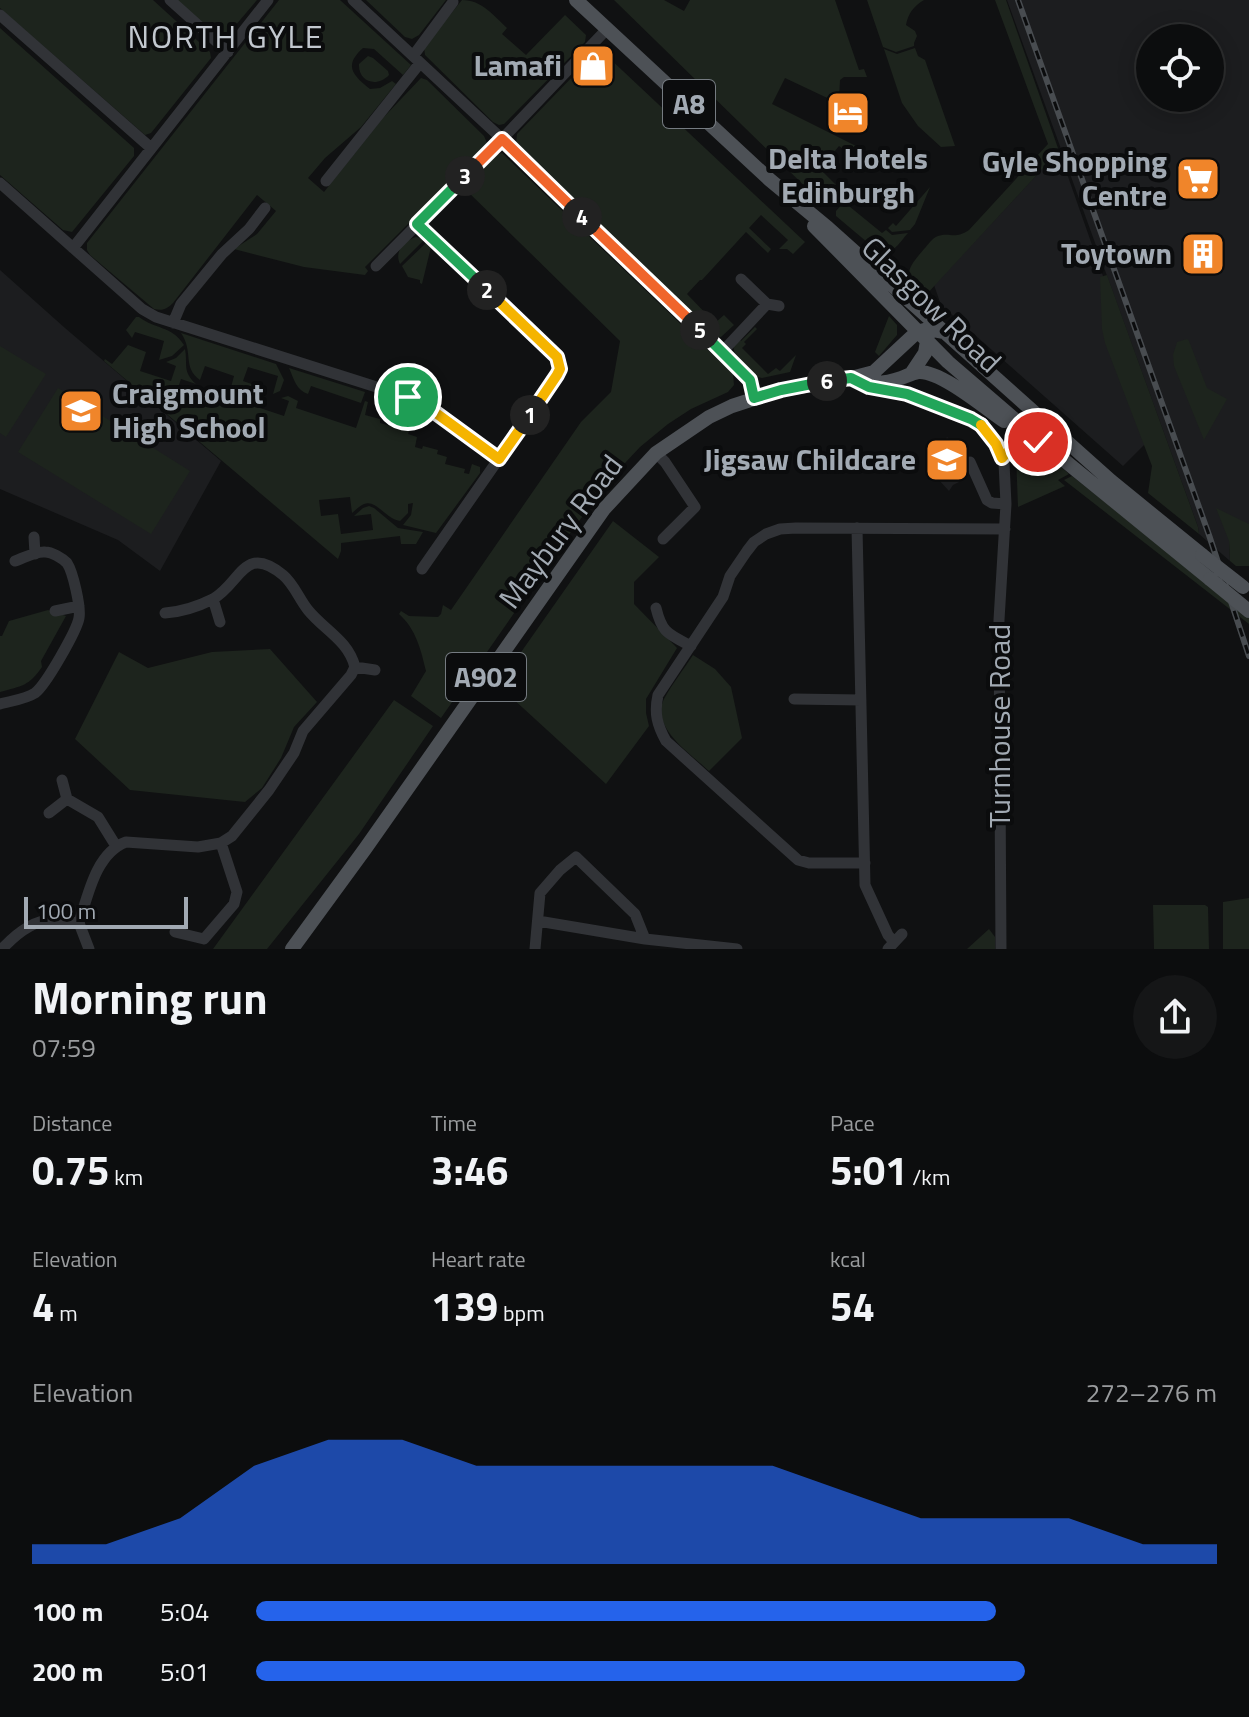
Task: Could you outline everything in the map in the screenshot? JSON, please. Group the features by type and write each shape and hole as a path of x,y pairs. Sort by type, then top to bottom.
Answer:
{"main road":[{"name":"Glasgow Road","path":"576,0 770,180 1111,481 1246,589"},
{"name":"Glasgow Road","path":"770,180 836,250 1024,427 1249,611"},
{"path":"905,376 925,353 922,312"},
{"path":"924,335 944,332"},
{"name":"Maybury Road","path":"292,949 604,509 656,453 709,417 754,398 874,372 887,359 924,335"},
{"name":"A902","path":"851,378 868,383 929,372 943,378"},
{"name":"A8","path":"943,378 1008,423 1024,427"},
{"path":"1002,458 1014,446 1028,441 1049,448"},
{"name":"Maybury Road","path":"280,949 321,906"}],"street":[{"path":"170,0 228,52"},
{"path":"73,248 268,0"},
{"path":"353,0 722,352 750,380 754,398"},
{"path":"326,181 417,60 453,2"},
{"path":"0,15 151,148"},
{"path":"376,266 607,29"},
{"path":"0,183 142,309 156,317 408,397 429,408 499,459"},
{"path":"173,323 181,304 265,208"},
{"path":"417,224 557,357 560,369 422,569"},
{"path":"722,352 773,305 741,279"},
{"path":"887,359 905,376 907,394"},
{"name":"Turnhouse Road","path":"851,378 869,387 907,394 978,422 996,444 1006,470 999,620 1001,949"},
{"path":"656,453 695,507 663,539"},
{"path":"970,462 987,500 1006,504"},
{"path":"857,528 865,885 888,935 895,942"},
{"path":"865,863 809,863 798,860 666,741 655,711 658,695 723,597 730,576 754,542 766,534 780,529 1005,529"},
{"path":"34,537 35,554"},
{"path":"0,704 28,697 38,691 79,620 79,606 66,562 44,552 15,561"},
{"path":"89,949 79,923 89,890 106,855 126,842 198,847 221,843 232,836 269,790 294,753 303,731 355,667 352,656 339,639 307,609 285,576 260,562 240,571 213,599 165,613"},
{"path":"213,599 220,622"},
{"path":"55,611 79,606"},
{"path":"656,608 660,625 691,646"},
{"path":"355,667 375,670"},
{"path":"794,699 861,700"},
{"path":"62,780 67,799 98,817 116,846"},
{"path":"49,813 67,799"},
{"path":"175,932 208,944 234,904 237,892 221,843"},
{"path":"535,949 540,893 576,857 635,914 645,939"},
{"path":"2,949 34,924 51,920 79,923"},
{"path":"538,921 645,939 737,949"}],"shaded area":[{"path":"0,0 153,0 210,52 211,58 151,133 145,135 0,8"},
{"path":"176,0 257,0 221,40"},
{"path":"279,0 340,0 411,65 403,75 374,49 363,48 357,54 353,60 353,70 370,89 380,88 392,81 396,84 361,127 325,158 308,178 324,192 383,118 421,78 427,80 484,136 487,143 365,267 368,271 365,275 304,267 234,249 257,234 276,211 257,195 173,303 165,309 154,309 90,255 87,243"},
{"path":"366,0 446,0 419,35 412,39 405,37"},
{"path":"462,0 481,5 492,13 507,28 502,34 526,55 565,15 586,35 585,42 504,124 493,122 425,55 424,47"},
{"path":"614,0 664,0 684,11 690,0 835,0 859,70 864,69 867,77 844,77 840,80 839,99 859,107 857,112 785,78 772,104 858,147 855,158 839,146 820,169 840,189 828,205 824,205"},
{"path":"867,0 924,0 912,10 906,25 917,36 914,46 896,52 883,47"},
{"path":"995,0 1006,0 1059,151 925,296 913,283 909,273 918,256 936,237 960,235 969,230 1048,144"},
{"name":"Gyle Shopping Centre","path":"1007,0 1249,0 1249,532 1229,541 1230,561 1199,534"},
{"path":"0,28 134,148 134,156 72,232 63,230 0,175"},
{"path":"915,48 918,56 925,60 955,146 941,147 918,126 902,103 884,49 897,54"},
{"path":"368,56 389,75 374,82 365,79 359,64"},
{"path":"607,56 805,242 793,254 787,249 779,249 788,240 761,215 749,228 771,249 768,253 746,232 687,294 715,323 724,315 734,325 721,337 713,336 516,144 517,134 578,71 580,73 591,61 597,67"},
{"path":"1059,151 1110,296 1147,442 1123,466 941,305 934,285"},
{"path":"502,153 733,374 734,385 728,392 691,409 668,424 640,447 611,478 441,718 411,696 426,671 414,633 399,614 401,611 409,616 438,617 443,605 451,610 581,422 611,392 620,341 463,187 493,156"},
{"path":"930,187 910,230 892,232 888,228 893,223 896,226"},
{"path":"844,202 882,233 886,230 892,235 908,233 893,250 880,253 836,216 836,211"},
{"path":"416,237 425,239 400,264 398,255 401,247"},
{"path":"426,243 431,247 422,284 420,280 408,277 402,266"},
{"name":"Craigmount High School","path":"0,270 221,461 160,571 118,540 0,489"},
{"path":"1107,275 1199,534 1148,493 1152,466 1102,329 1100,277"},
{"path":"889,316 897,325 897,335 879,356 875,352"},
{"path":"136,317 169,331 184,345 172,356 159,360 164,341 135,332 132,338 126,330"},
{"path":"755,327 757,329 742,348 768,374 776,368 780,371 796,355 790,372 758,377 735,353 736,342"},
{"path":"181,333 276,364 284,380 280,391 273,394 278,376 248,367 243,381 260,387 254,406 284,416 289,401 281,398 288,396 298,401 296,408 356,428 365,401 368,402 365,415 409,431 408,434 417,437 415,447 438,450 437,454 447,457 445,464 465,469 464,473 469,474 472,464 480,467 480,473 436,533 403,525 411,515 413,503 408,504 408,513 400,521 368,503 352,513 350,497 319,500 321,516 338,514 341,534 373,530 371,514 354,516 369,506 398,528 423,532 416,544 401,544 400,536 341,543 338,559 104,361 112,364 128,345 146,352 140,371 171,381 176,366 166,362 185,349 187,371 196,384 181,379 176,394 207,404 213,385 230,391 234,376 205,366 200,380 195,375"},
{"path":"1187,339 1207,388 1227,399 1204,440 1174,366 1177,342"},
{"path":"0,346 46,374 6,437 0,433"},
{"path":"289,368 365,392 361,403 311,386 308,394 296,384"},
{"path":"58,388 190,471 151,534 18,452"},
{"name":"Jigsaw Childcare","path":"947,437 955,445 965,466 957,466 959,482 949,491 928,468"},
{"path":"1025,447 1043,455 1069,474 1058,480 1065,486 1018,507 1016,455 1018,450"},
{"path":"1072,476 1245,614 1249,624 1064,480"},
{"path":"1216,508 1249,524 1249,566 1236,566 1230,561 1229,541"},
{"path":"613,521 659,557 634,582 634,604 677,648 646,699 649,726 606,784 498,685"},
{"path":"48,610 66,616 41,661 42,667 24,684 0,692 0,636 9,621"},
{"path":"270,649 317,702 294,727 281,758 262,788 245,802 130,790 75,739 119,652 148,668 212,652"},
{"path":"693,655 715,669 731,687 742,738 709,771 674,740 667,730 661,710 664,699"},
{"path":"394,700 433,726 359,834 267,949 213,949"},
{"path":"1249,898 1249,949 1223,949 1223,902"},
{"path":"1153,905 1208,907 1209,949 1154,949"},
{"path":"989,929 995,937 995,949 967,949"}],"railway":[{"path":"1018,0 1209,535 1249,656"}],"place":[{"name":"Lamafi","path":"593,66"},
{"name":"Delta Hotels Edinburgh","path":"848,113"},
{"name":"Gyle Shopping Centre","path":"1198,179"},
{"name":"Toytown","path":"1203,254"},
{"name":"Craigmount High School","path":"81,411"},
{"name":"Jigsaw Childcare","path":"947,460"}],"district":[{"name":"NORTH GYLE","path":"226,37"}],"route":[{"path":"408,397 429,408 499,459 560,369 553,352 417,224 502,139 750,380 754,398 804,385 851,378 869,387 907,394 978,422 996,444 1002,458 1020,443 1038,442"}]}
